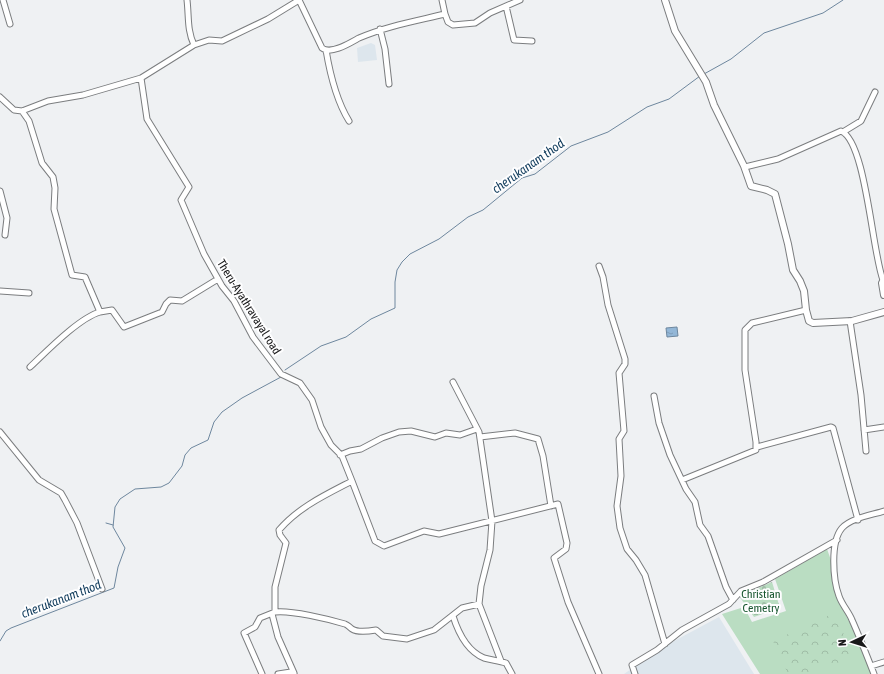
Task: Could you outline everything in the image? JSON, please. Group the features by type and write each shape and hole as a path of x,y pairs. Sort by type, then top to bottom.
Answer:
{"street":[{"path":"3,0 10,24"},
{"path":"187,0 189,34 194,45"},
{"path":"0,97 14,110 22,111 48,101 83,95 141,78 194,45 209,40 222,41 268,19 293,2 299,0 322,48 326,50 335,90 343,111 349,120"},
{"path":"442,0 448,22 458,26 474,23 520,0"},
{"path":"665,0 676,31 706,82 714,105 745,167 751,186 767,190 775,194 787,237 793,270 804,291 809,321 813,323 850,321 883,314"},
{"path":"506,6 514,40 532,41"},
{"path":"326,50 341,46 380,29 445,14"},
{"path":"380,29 385,49 389,84"},
{"name":"Theru-Ayathravayal road","path":"141,78 147,119 189,187 181,200 204,254 218,279 234,301 253,337 280,374 300,384 312,400 321,427 331,445 340,455 352,481 375,541 384,546 424,531 439,534 492,521"},
{"path":"745,167 778,159 827,136 843,132 861,121 875,92"},
{"path":"22,111 29,121 42,163 53,177 55,188 54,208 72,275 85,277 100,312"},
{"path":"843,132 854,147 862,170 875,254 883,280 882,286 884,295"},
{"path":"0,191 7,218 5,234"},
{"path":"599,266 603,277 608,305 625,359 625,364 619,373 624,431 619,439 621,476 618,514 627,549 645,575 665,644"},
{"path":"30,367 50,346 88,317 100,312 112,310 124,327 162,312 170,300 182,301 218,279"},
{"path":"0,291 29,293"},
{"path":"757,447 745,370 745,330 748,325 752,323 806,310"},
{"path":"850,321 866,451"},
{"path":"453,382 480,437 492,521 490,550 481,586 480,604 501,662"},
{"path":"654,396 659,423 666,444 682,480 695,502 700,525 708,536 726,587 733,600"},
{"path":"864,430 884,427"},
{"path":"682,480 756,450 757,447 775,441 833,428 858,520"},
{"path":"340,455 361,449 382,438 399,432 411,431 435,437 446,433 460,435 477,429"},
{"path":"0,432 39,480 61,493 77,523 102,589"},
{"path":"480,437 515,433 538,439 543,456 551,506"},
{"path":"294,673 278,637 274,613 275,587 286,543 279,530 290,518 311,503 352,481"},
{"path":"492,521 558,504 567,543 566,549 554,558 568,602 599,674"},
{"path":"874,674 851,618 836,588 834,565 837,540 842,528 858,520 884,511"},
{"path":"635,674 632,665 665,644 682,630 716,612 733,600 742,591 763,582 794,563 829,546 837,540"},
{"path":"262,674 244,633 254,626 260,618 274,613 286,611 297,615 323,618 347,625 353,630 376,630 383,636 407,639 427,634 462,608 480,604"},
{"path":"453,616 461,636 471,649 484,658 501,662 509,666 512,674"},
{"path":"871,666 884,662"},
{"path":"278,674 288,672 294,673"}],"shaded area":[{"path":"371,43 375,45 377,60 358,62 357,48"},
{"path":"719,617 754,674 624,674 661,648"}],"green space":[{"path":"827,549 832,563 833,582 839,601 859,641 871,674 760,674 722,614 744,607 752,622 786,611 775,579"},
{"name":"Christian Cemetry","path":"772,582 780,608 754,617 739,596"},
{"path":"836,612 852,658 804,674 788,674 773,641"}],"water":[{"path":"677,327 678,336 667,337 666,328"}],"waterway":[{"name":"cherukanam thod","path":"704,74 731,59 764,33 823,13 843,0"},
{"name":"cherukanam thod","path":"285,370 321,346 346,337 371,319 395,308 395,282 397,270 410,254 439,239 468,217 483,210 522,178 535,174 571,146 608,132 647,107 669,99 700,76"},
{"name":"cherukanam thod","path":"0,641 6,631 11,628 114,588 118,567 125,548 113,527 115,507 120,499 135,489 161,487 169,483 182,466 185,455 191,448 208,440 214,422 222,412 242,398 281,377"},
{"name":"cherukanam thod","path":"106,523 113,525"}]}
